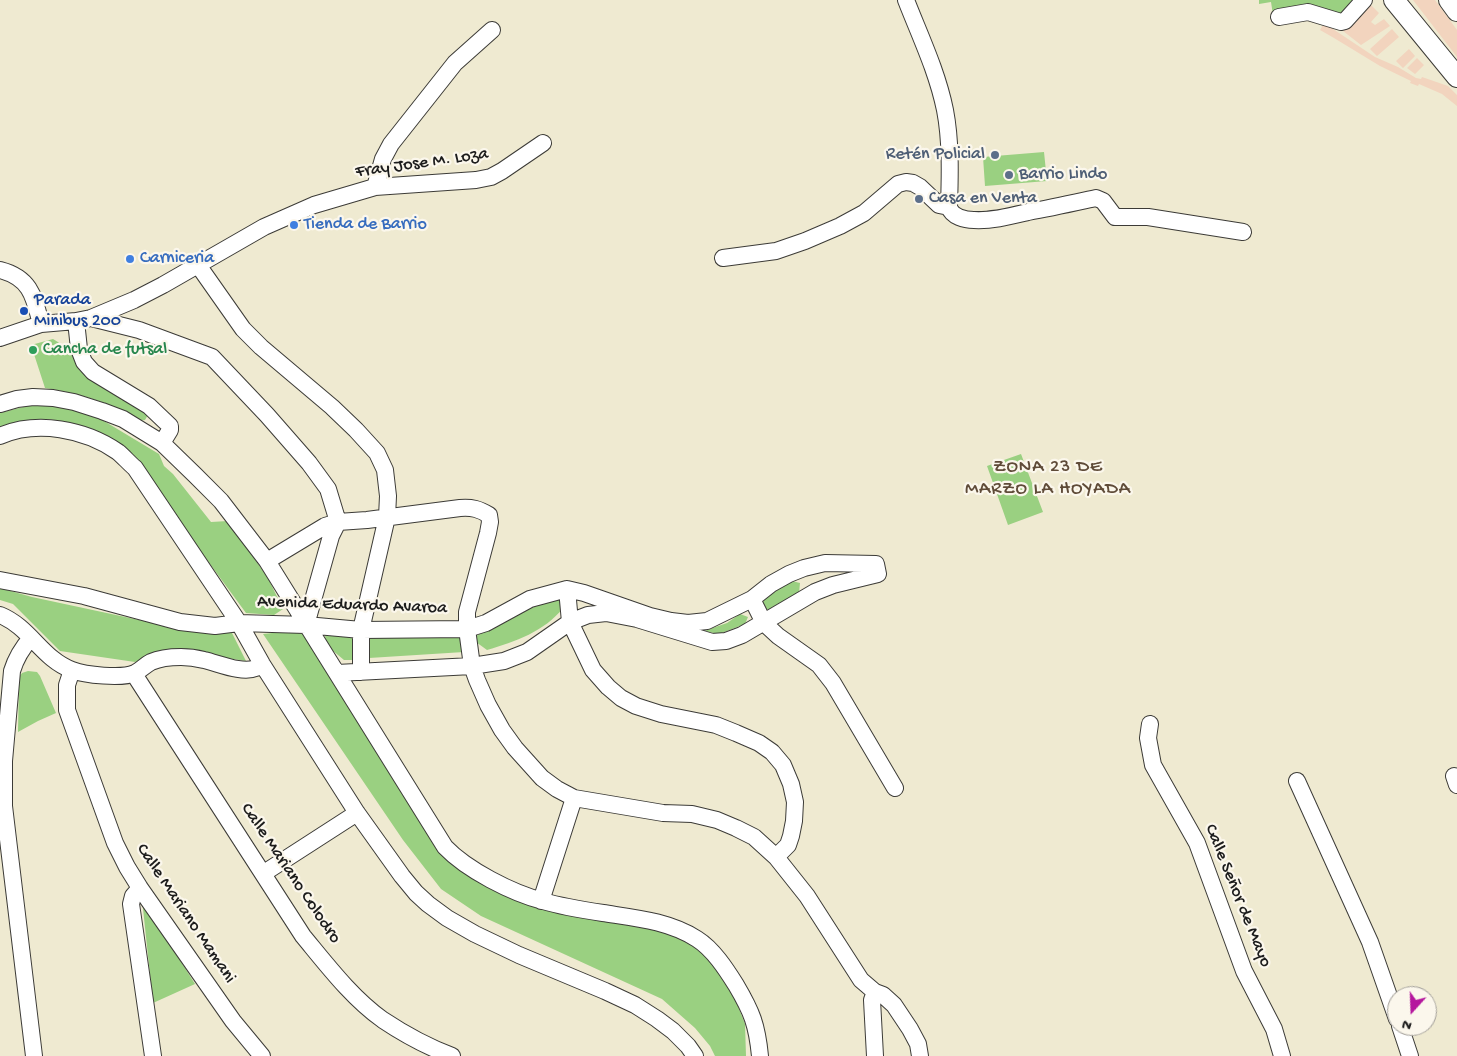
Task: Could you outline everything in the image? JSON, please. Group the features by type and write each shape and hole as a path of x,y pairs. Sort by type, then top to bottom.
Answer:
{"street":[{"path":"906,0 932,64 944,109 948,130 949,207 951,211 960,217 976,220 1003,218 1096,198 1103,201 1115,217 1148,218 1243,232"},
{"path":"1279,17 1308,12 1341,22 1345,21 1364,0"},
{"path":"1394,0 1457,77"},
{"path":"1449,0 1457,11"},
{"path":"375,187 383,159 391,144 454,63 492,30"},
{"name":"Fray Jose M. Loza","path":"0,338 41,324 84,320 141,296 264,227 314,205 375,187 476,180 491,177 543,143"},
{"path":"723,258 776,251 805,241 864,213 898,184 906,182 920,188 939,205 949,207"},
{"path":"198,265 243,330 356,430 377,454 385,470 387,517 361,630 361,672"},
{"path":"0,270 19,277 24,282 41,324"},
{"path":"162,442 170,430 170,426 149,406 93,372 84,362 78,349 84,320 139,330 212,357 267,415 309,463 328,489 338,522 332,536 306,625"},
{"path":"0,404 33,397 74,402 102,410 123,419 162,442 220,501 267,561 444,847 471,868 516,891 541,901 570,908 648,920 670,926 698,939 709,948 731,977 746,1002 754,1021 760,1056"},
{"path":"0,436 9,432 32,428 52,429 76,433 118,452 135,468 239,623 262,664 357,813 402,876 416,892 447,918 475,934 518,955 634,1005 658,1019 673,1031 695,1056"},
{"path":"267,561 325,526 338,522 472,508 482,510 489,515 488,533 467,612 472,666 488,705 515,748 542,778 574,798 662,813 692,814 717,820 754,837 776,857 807,896 861,980 894,1005 918,1044 920,1056"},
{"path":"337,673 472,666 504,661 527,652 570,622 588,615 606,613 637,619 712,642 726,641 764,623 815,592 834,585 878,574 876,564 825,564 804,568 777,581 752,599 707,620 688,623 650,616 584,592 566,588 570,622 593,670 608,687 636,706 661,714 716,726 759,743 772,752 783,765 791,784 795,802 792,836 788,845 776,857"},
{"name":"Avenida Eduardo Avaroa","path":"0,580 84,596 180,622 215,626 239,623 306,625 361,630 468,629 486,622 530,599 566,588"},
{"path":"752,599 764,623 778,636 819,665 834,683 895,788"},
{"path":"0,615 22,628 57,662 72,670 94,675 117,676 134,674 150,662 180,657 246,670 262,664"},
{"path":"31,638 22,648 12,671 4,761 4,806 34,1056"},
{"name":"Calle Mariano Mamani","path":"72,670 67,685 67,710 115,843 140,888 233,1021 262,1056"},
{"name":"Calle Mariano Colodro","path":"134,674 303,936 358,998 383,1019 449,1056"},
{"name":"Calle Señor de Mayo","path":"1150,724 1148,738 1153,765 1197,843 1244,971 1274,1028 1282,1056"},
{"path":"1297,781 1370,942 1387,990"},
{"path":"541,901 574,798"},
{"path":"264,873 357,813"},
{"path":"140,888 133,896 131,904 153,1056"},
{"path":"875,992 872,1000 875,1056"},
{"path":"1403,1036 1410,1056"}],"shaded area":[{"path":"1413,0 1435,0 1457,30 1457,57"},
{"path":"1369,3 1379,13 1371,22 1375,25 1384,19 1390,26 1361,45 1343,31"},
{"path":"1324,23 1375,57 1398,67 1416,78 1421,79 1422,77 1448,86 1457,95 1457,106 1442,94 1419,84 1418,86 1410,83 1411,81 1380,66 1320,30"},
{"path":"1392,29 1399,37 1377,56 1370,49"},
{"path":"1409,49 1415,56 1403,68 1396,61"},
{"path":"1417,58 1424,65 1415,74 1407,68"}],"green space":[{"path":"1259,0 1356,0 1342,16 1273,15 1271,2 1259,4"},
{"path":"1044,152 1047,181 985,186 983,157"},
{"path":"53,339 66,347 79,362 149,413 145,420 134,419 117,409 90,398 45,388 31,345"},
{"path":"27,406 52,406 75,409 104,421 159,454 164,466 173,474 211,522 228,521 268,578 283,609 274,615 246,613 179,522 145,468 124,446 98,432 72,423 48,419 27,420 0,427 0,413"},
{"path":"1021,454 1043,512 1008,525 987,466"},
{"path":"792,581 800,583 799,593 772,611 764,608 763,599"},
{"path":"0,588 32,597 186,630 231,631 246,661 167,649 135,662 60,651 13,604 0,600"},
{"path":"560,598 563,608 556,616 529,635 487,650 476,642 476,636 481,633 531,608"},
{"path":"740,614 748,617 745,624 719,634 704,631 727,623"},
{"path":"300,630 433,819 465,860 506,883 654,926 724,960 745,983 736,1001 745,1024 746,1056 715,1056 710,1046 695,1028 662,999 481,916 441,889 403,840 263,634"},
{"path":"325,635 352,635 352,660 344,660 326,645"},
{"path":"376,635 460,638 465,640 464,652 369,658 365,653 368,638"},
{"path":"28,671 37,672 40,676 56,713 18,732 19,677 22,673"},
{"path":"142,899 195,984 153,1003"}],"place":[{"name":"Retén Policial","path":"995,155"},
{"name":"Barrio Lindo","path":"1009,175"},
{"name":"Casa en Venta","path":"919,199"},
{"name":"Tienda de Barrio","path":"294,225"},
{"name":"Carniceria","path":"130,259"},
{"name":"Parada Minibus 200","path":"24,311"},
{"name":"Cancha de futsal","path":"33,350"}],"district":[{"name":"ZONA 23 DE MARZO LA HOYADA","path":"1048,479"}]}
